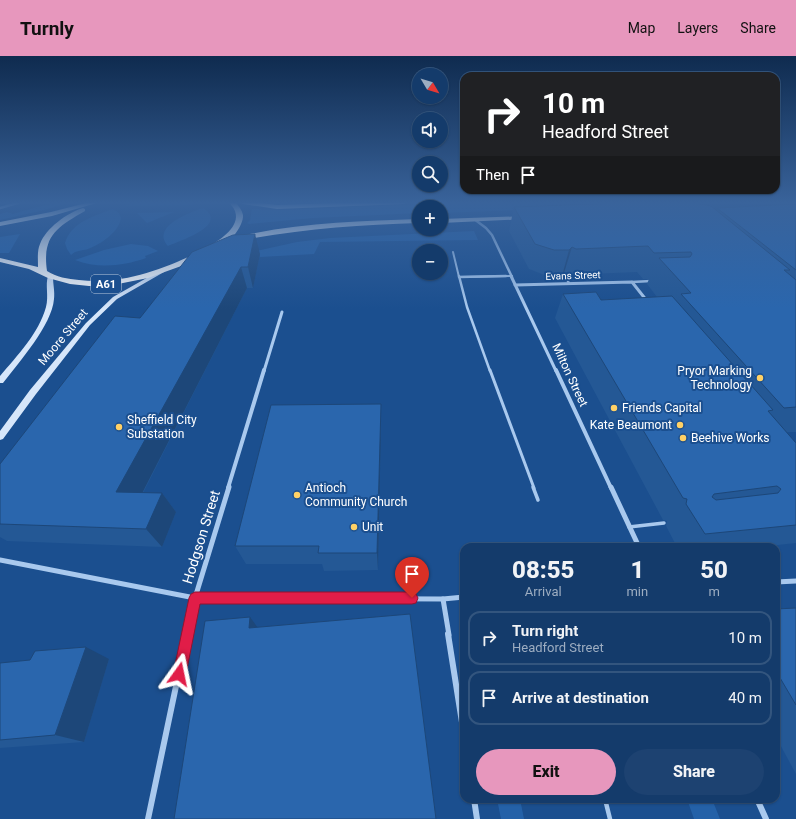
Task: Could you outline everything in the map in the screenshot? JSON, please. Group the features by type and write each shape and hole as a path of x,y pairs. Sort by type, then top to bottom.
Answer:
{"highway":[{"name":"Moore Street","path":"48,238 42,248 46,274 75,284 92,285 122,281 162,271 185,262 217,245 227,238"},
{"name":"A61","path":"217,245 248,238"},
{"name":"A61","path":"0,260 14,262 46,274"}],"street":[{"name":"Milton Street","path":"493,238 637,543"},
{"name":"Moore Street","path":"0,437 47,374 88,324 115,298 162,271"},
{"name":"Moore Street","path":"0,381 22,353 45,317 51,298 46,274"},
{"name":"Evans Street","path":"515,285 632,282"},
{"path":"632,282 651,306"},
{"name":"Hodgson Street","path":"148,819 195,598 282,312"},
{"path":"0,560 195,598 460,597"},
{"path":"780,582 796,581"},
{"path":"443,598 460,709"},
{"path":"475,803 477,819"},
{"path":"759,803 766,819"}],"lane":[{"path":"453,252 467,307 538,500"},
{"path":"564,275 569,283"},
{"path":"459,277 512,276"},
{"path":"632,282 654,281"},
{"path":"629,527 664,523"},
{"path":"606,803 610,819"}],"shaded area":[{"path":"0,238 18,238 9,253 0,253"},
{"path":"67,238 108,238 88,249 77,251 71,255 65,243"},
{"path":"164,238 187,238 168,246"},
{"path":"338,238 477,238 478,240 320,242 314,254 260,257 260,254 238,255 297,242"},
{"path":"131,244 148,246 158,251 145,256 146,258 119,265 93,265 75,260 104,250"},
{"path":"498,803 521,803 524,819 501,819"},
{"path":"688,803 714,803 720,819 694,819"}],"building":[{"name":"Sheffield City Substation","path":"227,238 254,238 248,267 241,267 116,492 162,493 146,529 0,524 0,464 115,316 140,318 192,252"},
{"path":"531,238 750,238 790,270 784,270 796,280 796,407 784,408 681,294 691,293 659,258 690,257 692,254 691,252 654,253 648,246 576,249 572,247 569,250 554,250 535,244"},
{"path":"755,238 796,238 796,270"},
{"path":"596,292 601,300 672,296 773,410 768,411 796,443 796,525 705,534 686,504 687,499 683,498 563,294","holes":["777,486 781,489 778,493 716,500 712,497 714,494"]},
{"path":"381,404 377,553 318,553 319,546 235,546 271,405"},
{"path":"796,608 796,705 780,678 780,609"},
{"path":"410,614 436,819 174,819 205,621 250,617 249,628"},
{"path":"86,647 55,735 0,740 0,663 30,660 35,651"}],"place":[{"name":"Pryor Marking Technology","path":"760,378"},
{"name":"Friends Capital","path":"614,408"},
{"name":"Kate Beaumont","path":"680,425"},
{"name":"Sheffield City Substation","path":"119,427"},
{"name":"Beehive Works","path":"683,438"},
{"name":"Antioch Community Church","path":"297,495"},
{"name":"Unit","path":"354,527"}],"route":[{"path":"179,674 195,598 412,598"}]}
